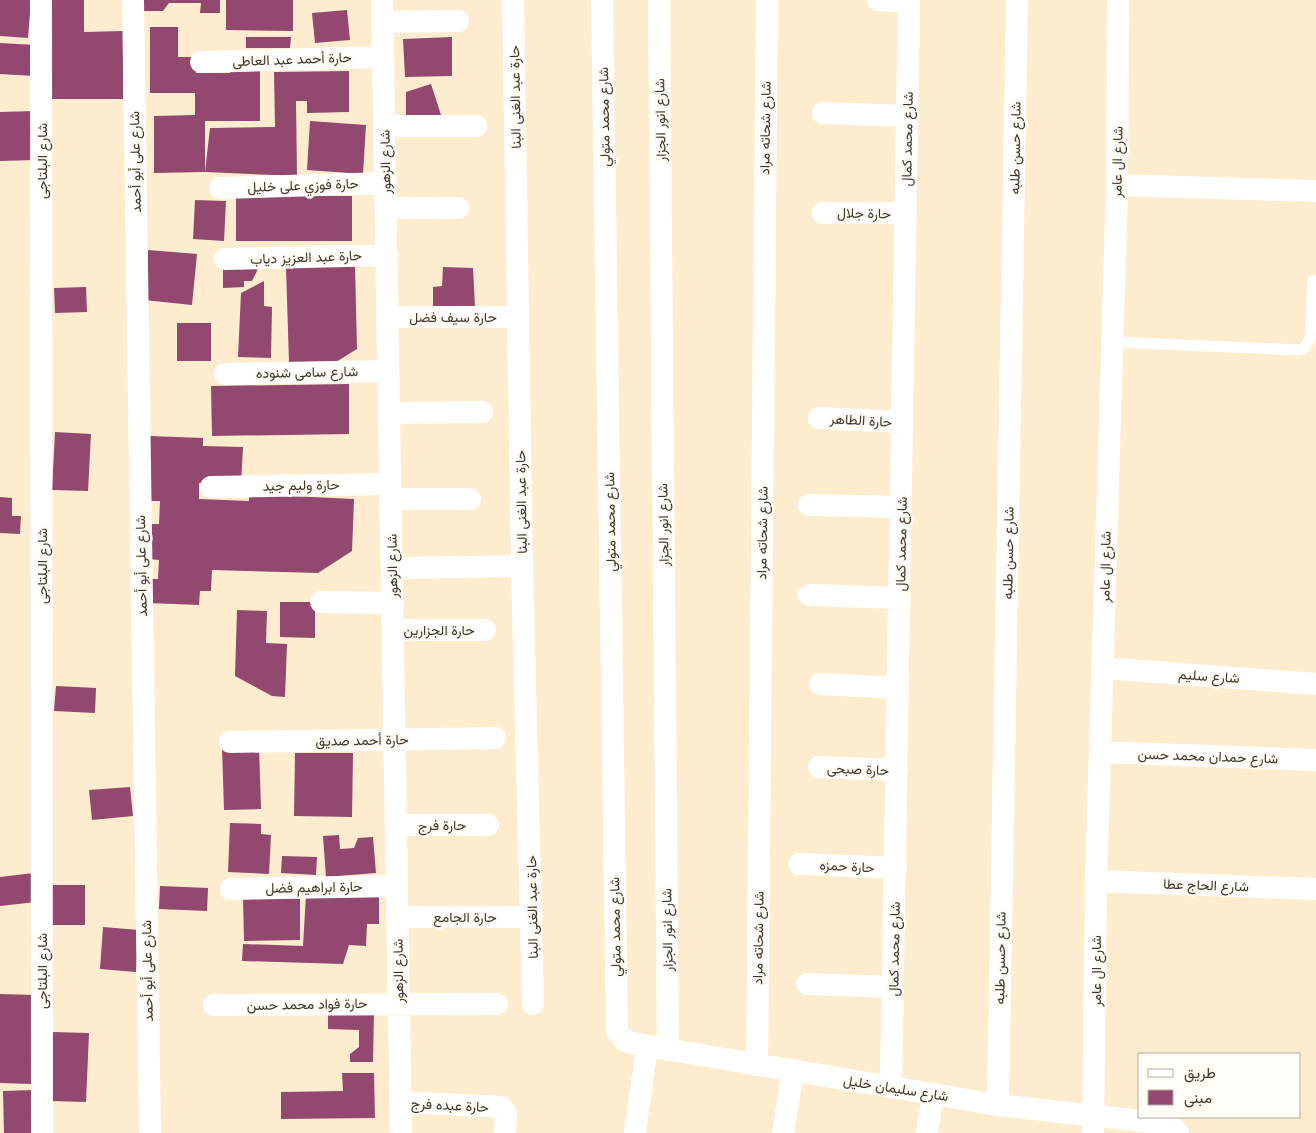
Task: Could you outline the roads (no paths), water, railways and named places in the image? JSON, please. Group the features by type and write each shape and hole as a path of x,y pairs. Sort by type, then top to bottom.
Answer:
{"street":[{"name":"شارع البلتاجى","path":"42,0 42,1133"},
{"name":"شارع على أبو أحمد","path":"133,0 150,1133"},
{"name":"حارة عبد الغنى البنا","path":"513,0 522,566 533,1004"},
{"name":"شارع محمد متولي","path":"602,0 617,1031 647,1046"},
{"name":"شارع انور الجزار","path":"635,1133 647,1046 659,0"},
{"name":"شارع شحاته مراد","path":"757,1065 767,0"},
{"path":"878,0 909,1"},
{"name":"شارع حسن طلبه","path":"998,1105 1017,0"},
{"name":"شارع ال عامر","path":"1094,1125 1096,881 1117,184 1118,0"},
{"name":"شارع محمد كمال","path":"891,1088 909,1"},
{"path":"382,11 458,21"},
{"name":"شارع الزهور","path":"382,11 401,1133"},
{"name":"حارة أحمد عبد العاطى","path":"201,62 383,57"},
{"path":"824,113 907,116"},
{"path":"385,126 476,126"},
{"name":"حارة فوزي على خليل","path":"220,188 386,183"},
{"path":"1117,184 1316,191"},
{"path":"386,208 458,208"},
{"name":"حارة جلال","path":"823,213 906,213"},
{"name":"حارة عبد العزيز دياب","path":"225,259 386,255"},
{"name":"حارة سيف فضل","path":"388,317 518,317"},
{"name":"شارع سامى شنوده","path":"225,374 388,371"},
{"path":"389,413 482,412"},
{"name":"حارة الطاهر","path":"819,418 902,422"},
{"name":"حارة وليم جيد","path":"212,487 390,492 470,499"},
{"path":"809,505 901,507"},
{"path":"392,568 522,566"},
{"path":"809,595 900,598"},
{"path":"321,602 393,603"},
{"name":"حارة الجزارين","path":"393,630 485,630"},
{"name":"شارع سليم","path":"1103,668 1316,684"},
{"path":"820,684 898,688"},
{"name":"حارة أحمد صديق","path":"230,742 494,738"},
{"name":"شارع حمدان محمد حسن","path":"1100,752 1316,760"},
{"name":"حارة صبحى","path":"819,767 897,770"},
{"name":"حارة فرج","path":"396,825 488,825"},
{"name":"حارة حمزه","path":"799,864 896,868"},
{"name":"شارع الحاج عطا","path":"1096,881 1316,889"},
{"name":"حارة ابراهيم فضل","path":"231,889 397,886"},
{"name":"حارة الجامع","path":"398,917 532,917"},
{"path":"807,984 893,986"},
{"name":"حارة فواد محمد حسن","path":"214,1005 497,1004"},
{"name":"شارع سليمان خليل","path":"647,1046 998,1105 1094,1125 1174,1128"},
{"path":"783,1133 793,1071"},
{"path":"927,1133 933,1094"},
{"name":"حارة عبده فرج","path":"401,1102 502,1107 506,1113 505,1133"}],"lane":[{"path":"1111,342 1300,350 1305,347 1310,339 1313,280"}]}
